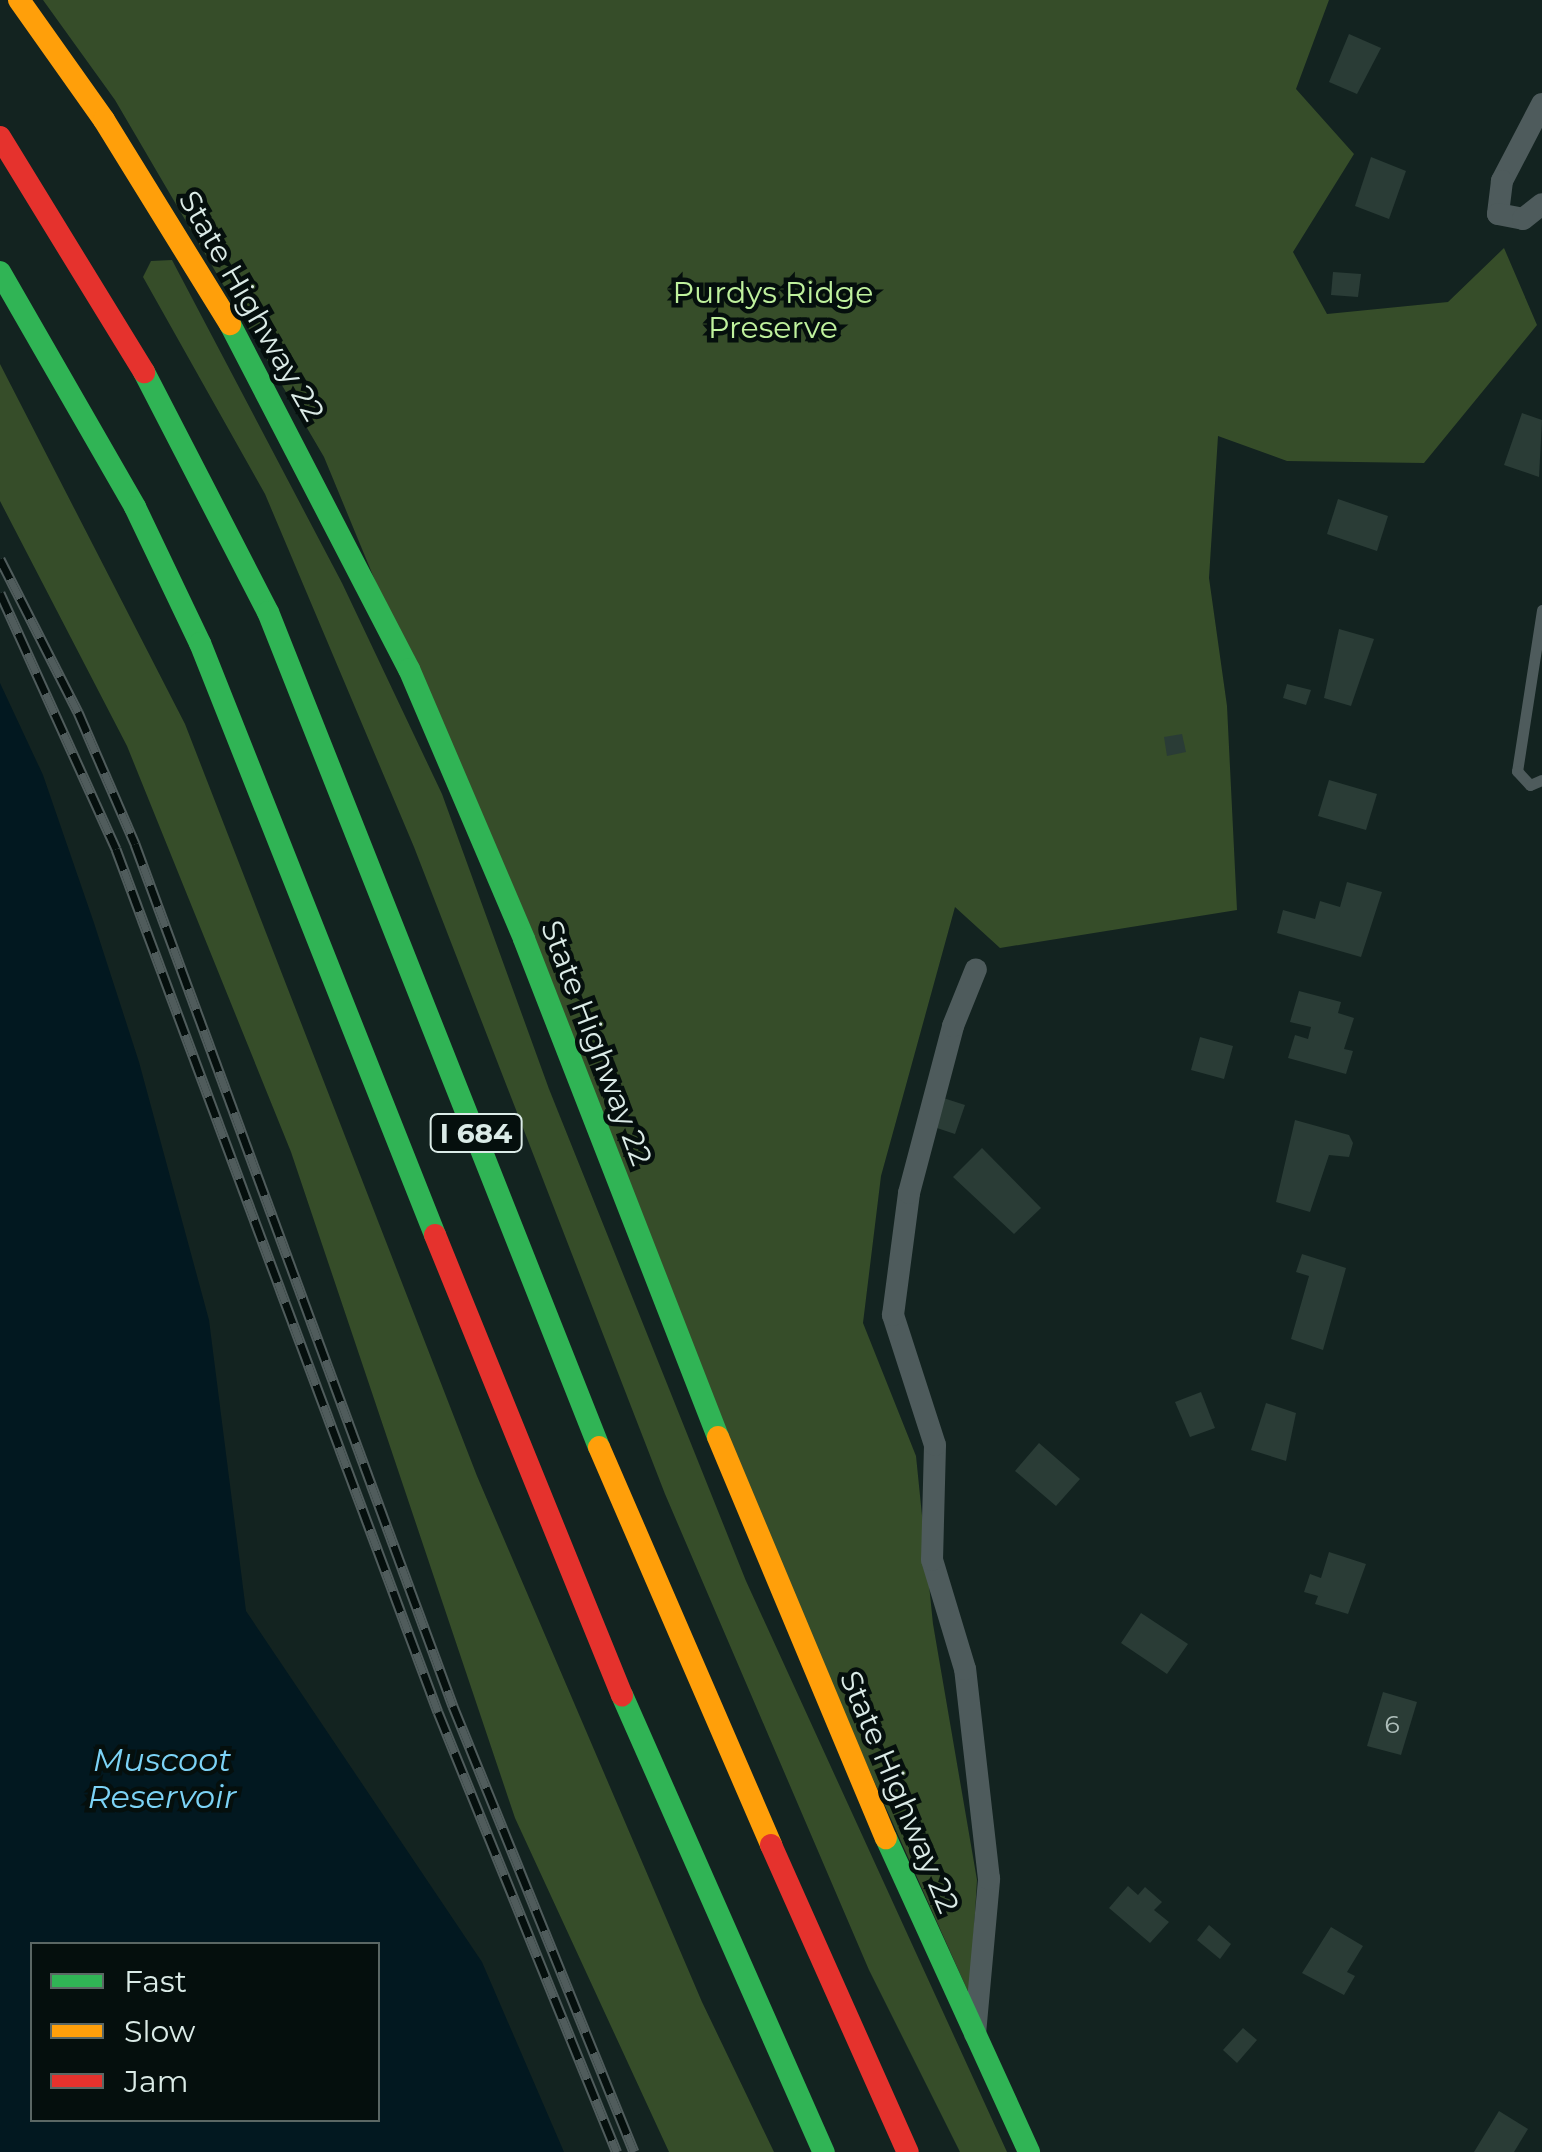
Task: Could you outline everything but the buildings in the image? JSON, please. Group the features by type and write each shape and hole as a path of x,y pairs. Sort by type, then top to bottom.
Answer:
{"main road":[{"name":"State Highway 22","path":"19,0 104,120 222,308 409,668 524,939 750,1519 975,2038 1029,2152"},
{"name":"I 684","path":"0,137 128,341 268,612 644,1559 908,2152"},
{"name":"I 684","path":"0,272 136,508 200,642 572,1585 824,2152"}],"street":[{"path":"1542,104 1502,181 1498,214 1522,218 1542,204"},
{"path":"975,2038 989,1879 965,1669 932,1560 935,1445 893,1315 909,1193 953,1026 976,969"}],"lane":[{"path":"1542,610 1517,771 1530,785 1542,780"}],"green space":[{"name":"Purdys Ridge Preserve","path":"43,0 1329,0 1296,89 1354,154 1293,252 1327,314 1448,302 1504,248 1537,325 1424,463 1287,461 1218,436 1209,578 1227,706 1237,910 1000,948 955,907 881,1176 863,1323 916,1456 933,1624 977,1880 970,1996 837,1698 324,457 115,100"},
{"path":"172,260 342,583 442,794 549,1089 746,1581 1007,2152 960,2152 869,1970 665,1494 414,847 265,494 143,277 151,261"},
{"path":"0,364 185,724 477,1476 702,2002 774,2152 669,2152 515,1818 291,1152 127,746 0,501"}],"water":[{"name":"Muscoot Reservoir","path":"0,683 43,775 94,923 139,1062 209,1320 246,1611 482,1962 564,2152 0,2152"}],"railway":[{"path":"0,559 78,712 135,844 453,1706 634,2152"},
{"path":"0,593 116,849 438,1712 617,2152"}],"traffic: fast":[{"path":"0,272 135,507 200,643 435,1235"},
{"path":"230,324 409,669 524,939 718,1437"},
{"path":"144,372 268,612 599,1447"},
{"path":"622,1695 824,2152"},
{"path":"886,1838 1029,2152"}],"traffic: slow":[{"path":"19,0 104,120 230,324"},
{"path":"718,1437 886,1838"},
{"path":"599,1447 771,1845"}],"traffic: jam":[{"path":"0,137 144,372"},
{"path":"435,1235 622,1695"},
{"path":"771,1845 908,2152"}]}
